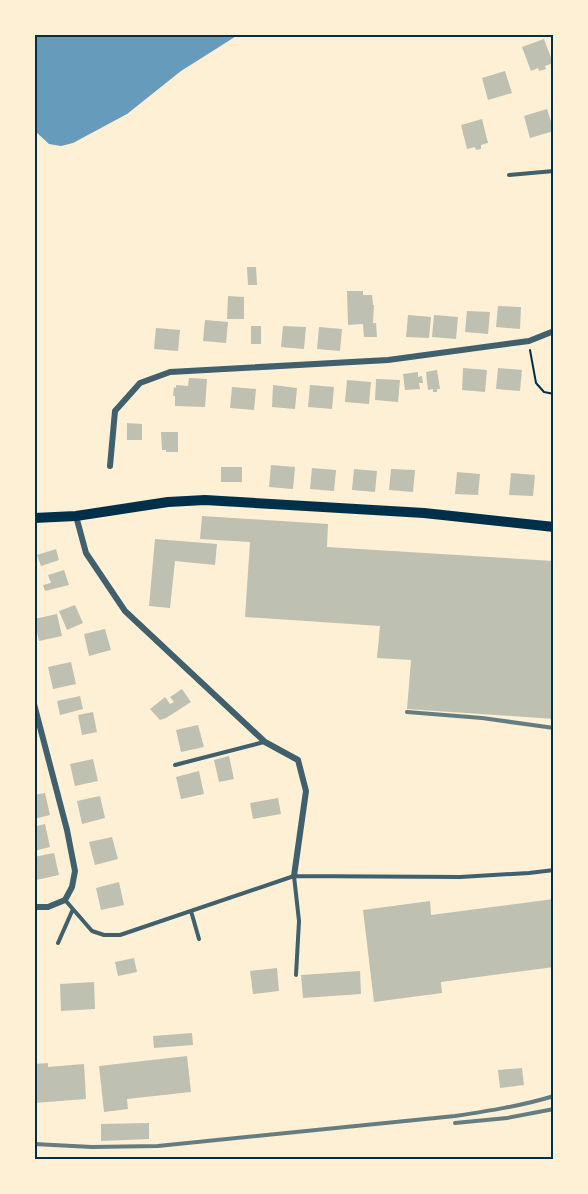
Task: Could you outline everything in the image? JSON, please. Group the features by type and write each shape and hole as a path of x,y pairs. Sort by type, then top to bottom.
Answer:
{"main road":[{"path":"34,518 76,516 168,502 205,500 424,513 554,527"}],"street":[{"path":"110,466 115,411 140,383 170,372 388,360 529,341 554,331"},
{"path":"76,516 86,553 125,610 265,742 298,760 306,791 294,876"},
{"path":"34,704 67,830 75,871 72,887 65,900 48,907 34,907"}],"lane":[{"path":"509,175 554,171"},
{"path":"175,765 265,742"},
{"path":"65,900 92,931 104,935 120,935 294,876 460,877 554,870"},
{"path":"294,876 299,921 297,975"},
{"path":"58,942 73,909"},
{"path":"191,911 199,939"}],"path":[{"path":"529,341 536,383 544,392 554,394"}],"water":[{"path":"35,34 238,35 181,71 127,114 73,143 61,146 49,144 35,131"}],"building":[{"path":"544,39 553,63 545,66 546,69 539,71 538,68 531,71 522,47"},
{"path":"505,71 512,93 488,100 482,78"},
{"path":"547,109 554,131 530,138 524,116"},
{"path":"482,119 488,143 481,145 481,149 476,150 475,147 467,149 461,125"},
{"path":"247,267 256,267 257,285 248,285"},
{"path":"347,291 363,291 363,295 372,295 373,323 376,323 377,337 364,337 363,324 348,325"},
{"path":"228,296 244,297 244,319 227,319"},
{"path":"498,306 521,307 520,329 496,327"},
{"path":"467,311 490,312 488,334 465,332"},
{"path":"408,315 431,317 429,338 406,337"},
{"path":"434,315 458,317 456,339 432,337"},
{"path":"205,320 228,322 226,343 203,341"},
{"path":"251,326 261,326 261,344 251,344"},
{"path":"283,326 306,327 304,349 281,347"},
{"path":"319,327 342,329 340,351 317,349"},
{"path":"156,328 180,330 178,351 154,349"},
{"path":"463,368 487,370 485,392 462,390"},
{"path":"498,368 522,370 520,391 496,389"},
{"path":"437,370 440,389 433,392 433,389 428,390 426,372"},
{"path":"418,372 418,377 422,376 423,383 419,383 420,389 405,390 403,374"},
{"path":"189,378 207,379 205,407 175,406 174,387 176,388 176,385 188,386"},
{"path":"376,379 400,380 398,402 375,400"},
{"path":"347,380 371,382 369,404 345,402"},
{"path":"273,385 297,388 295,409 272,407"},
{"path":"310,385 334,387 332,409 308,407"},
{"path":"232,387 256,389 254,410 230,408"},
{"path":"127,423 142,424 142,440 127,440"},
{"path":"161,432 178,432 178,452 162,450"},
{"path":"271,465 295,467 293,489 269,487"},
{"path":"221,467 242,467 242,482 221,482"},
{"path":"312,468 336,470 334,491 310,489"},
{"path":"354,469 377,471 375,492 352,490"},
{"path":"391,469 415,470 413,492 389,490"},
{"path":"457,472 480,474 478,495 455,494"},
{"path":"511,473 535,475 533,496 509,495"},
{"path":"202,516 328,524 327,547 554,561 554,719 407,709 411,660 377,658 380,626 245,617 250,542 200,539"},
{"path":"155,539 217,544 215,565 175,561 170,608 149,606"},
{"path":"56,549 59,560 41,566 37,555"},
{"path":"64,570 69,585 45,591 43,585 51,583 48,575"},
{"path":"75,605 83,623 67,630 59,611"},
{"path":"57,614 62,636 39,641 34,619"},
{"path":"105,629 111,650 89,656 84,634"},
{"path":"71,662 76,684 53,689 48,667"},
{"path":"182,689 191,702 160,720 150,709 165,697 170,704 174,702 170,697"},
{"path":"80,696 83,709 60,715 57,701"},
{"path":"93,712 97,732 82,735 78,715"},
{"path":"198,725 204,747 181,752 176,730"},
{"path":"229,756 234,779 219,782 214,760"},
{"path":"93,759 98,781 75,786 70,764"},
{"path":"199,771 204,794 181,799 176,777"},
{"path":"45,793 50,815 34,819 34,795"},
{"path":"100,796 105,818 82,824 77,801"},
{"path":"278,798 281,814 253,819 250,803"},
{"path":"45,824 50,847 34,851 34,827"},
{"path":"112,837 118,859 95,865 89,842"},
{"path":"54,853 59,875 36,880 34,857"},
{"path":"119,882 124,905 101,910 96,888"},
{"path":"554,899 554,967 441,982 442,993 374,1002 363,910 430,901 431,915"},
{"path":"134,958 137,972 118,976 115,962"},
{"path":"277,968 279,991 253,994 250,971"},
{"path":"360,971 361,994 303,998 301,975"},
{"path":"94,982 95,1009 61,1011 60,984"},
{"path":"192,1033 193,1045 154,1048 153,1036"},
{"path":"187,1056 191,1092 127,1099 128,1109 104,1112 99,1066"},
{"path":"48,1063 48,1067 84,1064 86,1099 34,1103 34,1064"},
{"path":"522,1068 524,1085 500,1088 498,1070"},
{"path":"149,1123 149,1139 101,1141 101,1124"}],"railway":[{"path":"407,712 482,718 554,728"},
{"path":"34,1144 92,1147 158,1146 455,1116 554,1096"},
{"path":"455,1123 507,1118 554,1109"}]}
